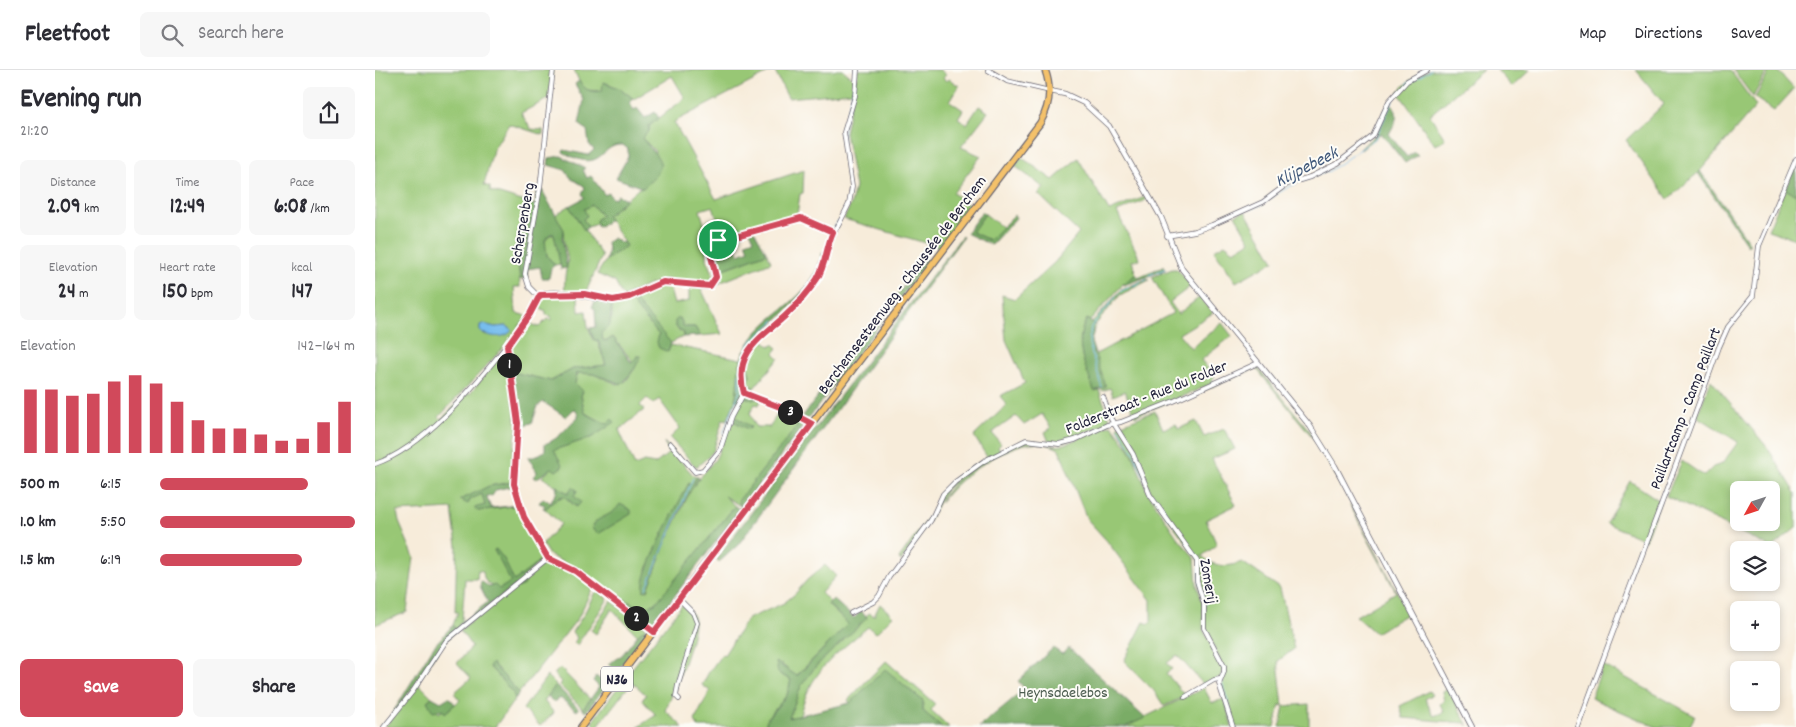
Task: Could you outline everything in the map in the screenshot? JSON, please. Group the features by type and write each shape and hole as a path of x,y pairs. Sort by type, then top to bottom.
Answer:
{"main road":[{"name":"N36","path":"1045,70 1050,91"},
{"name":"Berchemsesteenweg - Chaussée de Berchem","path":"581,727 1040,123 1047,110 1050,91"}],"street":[{"name":"Scherpenberg","path":"538,296 529,287 525,274 541,183 553,70"},
{"path":"670,443 692,469 697,472 701,471 718,454 731,417 744,393 741,372 751,347 766,330 792,308 817,279 833,232 844,216 851,194 850,170 844,132 855,96 857,70"},
{"path":"987,70 1007,81 1065,94 1079,100 1094,110 1105,122 1161,218 1176,258 1185,273 1323,444 1472,727"},
{"path":"1167,236 1195,231 1212,225 1263,202 1287,184 1310,177 1338,163 1373,136 1389,101 1407,80 1427,70"},
{"name":"Paillartcamp - Camp Paillart","path":"1579,727 1629,587 1675,472 1723,336 1753,296 1759,246 1796,159"},
{"path":"375,464 395,455 427,431 475,386 507,347 530,314 538,296 547,294 584,294 613,300 629,297 663,282 707,287 713,285 715,280 710,252 712,244 718,240 801,218 833,232"},
{"path":"507,347 518,423 514,484 524,517 548,558 575,571 654,632"},
{"name":"Folderstraat - Rue du Folder","path":"851,612 873,602 879,596 889,577 931,520 943,494 971,470 1024,440 1063,444 1174,401 1257,363"},
{"path":"744,393 780,407 812,424"},
{"name":"Zomerij","path":"1103,397 1114,424 1133,454 1150,494 1197,559 1198,584 1204,604 1203,625 1224,666 1224,672 1219,684 1233,727"},
{"path":"384,727 413,691 446,641 548,558"},
{"path":"679,599 693,613 697,622 678,685 676,696 679,699"},
{"path":"1185,697 1214,680 1220,679"}],"green space":[{"path":"375,70 553,70 548,99 521,113 531,129 543,130 543,135 509,124 493,150 484,185 490,187 490,191 525,202 524,205 528,207 529,213 524,227 528,239 525,253 518,257 520,287 514,287 516,313 527,316 502,349 439,417 441,419 468,393 470,394 504,350 506,350 517,427 511,470 512,482 489,486 467,498 468,504 471,499 482,494 485,505 478,511 519,505 522,516 544,558 541,558 534,566 514,581 494,550 511,582 499,590 487,583 484,579 483,571 478,570 477,579 465,579 462,620 457,630 453,625 458,612 455,612 457,546 452,509 397,512 399,522 414,557 407,612 375,625","holes":["483,324 495,327 507,326 512,330 486,335 480,331 480,325"]},
{"path":"574,70 843,70 854,79 852,92 788,98 775,72 772,71 674,122 716,199 804,170 803,193 800,194 797,215 714,237 719,224 713,206 700,210 708,237 707,259 713,273 710,283 706,285 665,279 623,297 615,282 597,274 606,260 626,246 607,216 639,188 643,188 655,151 642,138 649,131 649,126 685,98 672,76 634,99 621,89 604,82 602,91 586,90"},
{"path":"858,70 940,70 946,75 943,78 946,81 949,79 959,86 950,101 963,110 958,118 967,124 979,106 988,112 961,147 981,156 953,193 970,206 939,247 844,219 851,204 855,187 845,133"},
{"path":"1429,70 1483,70 1430,115 1445,139 1435,145 1398,92 1409,81"},
{"path":"1497,70 1530,70 1512,87"},
{"path":"1636,70 1730,70 1756,106 1700,171 1668,199 1626,140 1664,104"},
{"path":"1733,70 1768,70 1753,97"},
{"path":"1770,70 1777,70 1794,89 1774,111 1755,98"},
{"path":"579,81 586,89 591,91 602,91 603,82 621,89 634,99 629,103 634,110 637,108 645,118 655,112 659,118 649,126 649,131 642,138 658,158 660,168 652,180 643,188 616,178 628,157 628,149 623,145 609,149 594,160 586,161 576,159 563,152 564,150 588,155 594,150 589,144 587,130 579,124 584,100 575,84"},
{"path":"1389,104 1393,105 1396,116 1395,123 1389,134 1407,157 1415,152 1418,155 1405,163 1381,133 1360,149 1376,134"},
{"path":"561,156 585,168 583,170 587,178 591,176 605,195 608,193 613,199 618,195 626,199 607,216 609,220 599,227 596,220 602,215 592,205 584,209 587,216 583,219 588,227 584,230 569,206 584,198 582,193 585,189 584,186 571,178 565,170 548,165 549,158"},
{"path":"1021,157 1053,180 1078,158 1109,211 1145,197 1146,200 1117,212 1140,259 1132,261 1136,274 1124,283 1090,321 1087,319 1081,337 1082,355 1085,364 1095,391 1099,390 1111,422 1063,442 1049,442 1045,432 1051,428 1042,414 1024,425 1016,416 992,433 1001,444 998,447 1000,451 971,468 946,489 929,520 901,561 899,559 932,512 941,492 959,475 987,457 974,436 1007,405 1000,396 1025,383 1006,340 1002,295 1015,299 1055,262 1079,233 1038,194 1044,188 1015,166"},
{"path":"1796,164 1796,195 1785,189"},
{"path":"1700,171 1750,244 1748,246 1698,173"},
{"path":"537,188 542,190 564,230 562,237 567,268 561,269 554,234 550,234 545,240 547,256 555,265 551,268 549,278 542,278 540,267 527,269 528,276 521,280 517,260 521,254 525,253 528,240 524,239 528,207 524,205 525,202 535,205"},
{"path":"1785,189 1796,195 1795,239 1768,230"},
{"path":"592,205 602,216 596,224 588,227 582,219 584,209"},
{"path":"569,206 602,256 586,292 565,293 568,262 563,235 564,230 555,215"},
{"path":"1245,211 1274,261 1236,282 1214,250 1225,244 1234,251 1250,241 1235,215"},
{"path":"982,212 985,214 972,232 989,240 1014,215 1016,218 991,245 966,233"},
{"path":"985,214 1003,228 989,240 972,232"},
{"path":"754,230 767,253 716,272 711,255 712,246 727,237 731,250 737,248 739,254 749,250 746,242 754,239 750,231"},
{"path":"554,234 561,260 561,264 555,265 547,255 545,247 548,236"},
{"path":"962,236 738,545 719,562 716,559"},
{"path":"613,238 621,243 623,242 626,246 606,260 607,242"},
{"path":"767,253 771,262 712,286 716,272"},
{"path":"822,253 825,254 820,273 786,312 759,335 763,333 765,336 757,344 746,363 750,375 748,384 754,388 751,392 757,395 754,400 744,397 734,416 751,427 748,429 732,420 739,401 735,400 739,367 743,354 754,335 809,284 817,270"},
{"path":"925,259 928,261 808,419 802,417"},
{"path":"1164,266 1165,270 1124,285 1136,274 1138,277"},
{"path":"1172,269 1177,269 1191,286 1170,302 1178,314 1200,297 1213,313 1179,334 1191,348 1222,323 1232,336 1201,360 1215,377 1212,379 1214,383 1135,416 1125,391 1113,396 1110,388 1102,391 1101,389 1105,387 1094,355 1173,313 1152,277"},
{"path":"1148,278 1149,280 1120,295 1095,325 1092,323 1121,290"},
{"path":"668,282 674,304 689,301 689,285 701,288 722,334 700,336 695,327 684,327 680,318 677,329 684,333 683,337 671,343 668,341 632,298 658,284"},
{"path":"546,294 578,296 579,312 586,311 588,327 594,340 597,340 606,365 573,369 551,381 512,372 508,348 526,322 539,327 547,319 551,320 551,316 546,315 546,311 535,306 541,297"},
{"path":"632,297 671,343 668,352 659,348 657,342 659,335 629,299"},
{"path":"596,299 612,301 610,325 601,333 603,340 607,341 613,337 630,361 633,362 637,356 641,356 635,368 622,384 593,374 577,373 575,383 583,391 581,396 585,413 607,424 612,419 615,422 593,437 554,450 563,466 556,471 552,468 536,479 533,477 537,472 528,457 534,457 545,451 545,444 563,432 578,417 578,413 574,409 566,417 543,402 538,406 532,423 520,426 512,372 551,381 573,369 606,365 598,340 594,340 590,328 596,327 595,309 592,307"},
{"path":"629,299 659,335 658,346 668,352 671,345 741,359 736,400 727,420 723,419 713,452 698,466 695,466 670,438 680,428 659,399 653,404 647,398 640,405 644,410 619,430 635,466 644,462 655,464 669,453 664,442 694,476 697,476 692,484 689,483 647,569 648,590 663,549 691,489 716,458 732,420 748,429 751,428 734,416 744,397 761,400 759,405 755,404 750,413 756,427 770,427 780,408 802,420 739,503 742,507 724,496 735,506 660,600 655,604 645,607 635,606 620,597 614,599 576,569 549,555 542,544 561,524 545,509 564,496 576,507 573,496 577,491 568,493 542,477 552,468 553,450 593,437 607,424 585,413 581,395 583,391 575,383 578,372 593,374 618,384 626,381 635,368 633,362 613,337 607,341 603,340 601,333 612,318 612,301"},
{"path":"680,318 684,327 695,327 700,336 683,337 684,333 675,326 675,321"},
{"path":"1087,319 1095,325 1091,342 1106,387 1094,391 1084,364 1081,346 1083,328"},
{"path":"762,339 770,346 773,344 778,348 774,353 779,358 754,388 748,384 750,375 746,363"},
{"path":"1257,367 1309,430 1341,485 1314,439 1256,368 1204,390"},
{"path":"1711,380 1767,447 1796,493 1796,528 1780,541 1758,541 1737,531 1780,531 1780,481 1730,481 1730,527 1666,496 1682,461 1704,476 1713,467 1722,464 1738,442 1697,416"},
{"path":"1155,411 1163,429 1176,424 1178,429 1196,421 1204,437 1224,429 1235,449 1212,459 1236,505 1206,520 1217,545 1202,556 1211,562 1226,566 1242,562 1280,588 1294,649 1278,661 1283,706 1280,705 1275,727 1234,727 1221,687 1225,672 1205,627 1205,608 1199,583 1201,583 1201,565 1152,496 1141,469 1118,427"},
{"path":"802,420 805,422 804,425 742,507 738,501"},
{"path":"1112,425 1132,453 1148,493 1177,537 1195,558 1197,585 1203,605 1203,629 1223,669 1220,677 1204,685 1177,655 1167,663 1172,669 1166,673 1185,696 1164,706 1154,691 1124,661 1144,622 1149,624 1151,621 1151,600 1107,541 1087,519 1059,449 1049,445 1062,445"},
{"path":"1029,441 1044,444 1025,444 1003,452 978,467 955,485 941,503 945,494 954,484 978,464 1019,443"},
{"path":"697,476 699,478 683,504 670,532 648,590 644,591 647,571 653,555 689,483 692,484"},
{"path":"1630,481 1660,501 1645,540 1606,523"},
{"path":"512,482 513,486 496,490 492,496 486,496 491,508 519,505 478,511 474,508 485,505 482,494 471,499 468,504 460,500 489,486"},
{"path":"556,486 568,493 572,487 577,490 574,496 581,502 577,507 564,496 556,499 545,509 543,508 545,505 539,503 543,498 550,502 557,492"},
{"path":"620,504 631,510 631,514 598,534 593,530 592,526 595,522 613,512"},
{"path":"1350,505 1412,620 1407,614 1375,633 1356,616 1396,592"},
{"path":"735,506 740,510 654,623 647,624 615,601 615,598 620,597 641,608 655,604"},
{"path":"496,549 504,559 514,581 534,566 541,558 543,559 525,577 525,584 518,588 515,585 462,626 462,622 488,602 480,586 481,581 489,587 495,585 499,589 511,582 494,550"},
{"path":"541,565 572,570 590,584 592,589 578,618 519,693 492,663 489,666 515,695 515,699 495,727 385,727 419,684 432,697 427,701 439,713 443,710 446,712 460,700 454,693 471,678 457,663 472,647 460,630 515,586 520,587 525,584 526,579"},
{"path":"825,565 836,576 821,593 830,602 828,605 848,624 796,676 781,664 778,673 791,680 787,695 767,719 765,727 698,727 695,720 710,691 702,685 709,672 722,654 724,655 747,619 784,603"},
{"path":"598,591 608,599 577,645 574,643 577,638 572,632 595,592"},
{"path":"833,599 854,618 861,611 867,618 815,667 801,686 789,718 850,703 885,669 923,701 923,711 942,727 765,727 767,719 787,695 791,680 778,673 776,662 797,676 848,624 828,604"},
{"path":"611,601 646,627 647,632 645,630 637,635 612,609 596,634 591,630"},
{"path":"880,604 893,616 876,633 868,627 835,655 825,665 810,688 800,716 789,718 801,686 815,667 867,618 866,616 869,613 874,616"},
{"path":"682,605 692,615 694,627 683,665 665,710 683,727 638,727 656,715 642,700 646,695 626,676"},
{"path":"453,625 457,630 440,647 418,681 387,722 433,647"},
{"path":"645,629 647,632 586,712 584,711 583,709 599,687 593,681 596,676 603,682 613,669 608,664 622,655 640,632"},
{"name":"Heynsdaelebos","path":"1053,648 1062,654 1069,648 1145,718 1125,727 979,727 1025,689 1018,681"},
{"path":"886,661 935,704 931,710 949,727 942,727 923,711 923,701 885,670 850,703 848,700"},
{"path":"492,663 519,693 515,699 513,693 489,666"},
{"path":"1603,665 1695,716 1689,727 1656,727 1591,698"},
{"path":"560,668 590,699 583,709 559,685 561,682 554,674"},
{"path":"547,676 556,685 544,701 554,713 540,726 523,709"},
{"path":"622,682 628,687 597,727 592,722"},
{"path":"556,685 579,709 577,711 560,698 553,702 548,696"},
{"path":"1204,688 1212,703 1224,699 1232,727 1125,727"},
{"path":"1448,689 1468,726 1465,723 1403,718 1400,706 1429,691 1432,695 1425,699 1434,716 1444,712 1440,704 1444,701 1442,692"},
{"path":"432,697 441,702 449,697 455,704 445,713 443,710 433,712 427,701"},
{"path":"1309,704 1309,727 1280,727 1284,706"}],"water":[{"path":"480,325 495,327 507,326 512,330 501,336 487,335 480,331"}],"waterway":[{"name":"Klijpebeek","path":"1407,84 1431,70"},
{"path":"843,144 843,128 854,81"},
{"name":"Klijpebeek","path":"1302,181 1329,171 1375,139 1394,98"},
{"name":"Klijpebeek","path":"1250,210 1298,183"},
{"path":"832,228 838,221"},
{"path":"822,261 824,254"},
{"name":"Klijpebeek","path":"1149,275 1165,269"},
{"name":"Klijpebeek","path":"1102,388 1089,343 1091,327 1121,291 1148,279"},
{"path":"740,370 750,343 775,320"},
{"path":"723,434 740,391 739,374"},
{"name":"Klijpebeek","path":"1119,428 1134,452 1146,481"},
{"path":"646,589 693,478"},
{"name":"Klijpebeek","path":"1152,494 1163,507 1169,519"},
{"name":"Klijpebeek","path":"1191,549 1199,557"},
{"name":"Klijpebeek","path":"1200,560 1200,585"},
{"name":"Klijpebeek","path":"1201,589 1206,604"},
{"name":"Klijpebeek","path":"1222,682 1235,726"}],"route":[{"path":"797,218 808,219 833,232 829,240 821,273 792,308 755,342 747,355 741,372 744,393 780,407 812,424 654,632 575,571 548,558 524,517 514,484 518,423 507,346 533,310 540,295 584,294 594,298 619,300 663,282 679,282 704,287 713,285 716,277 710,252 713,243 718,240 797,218"}]}
